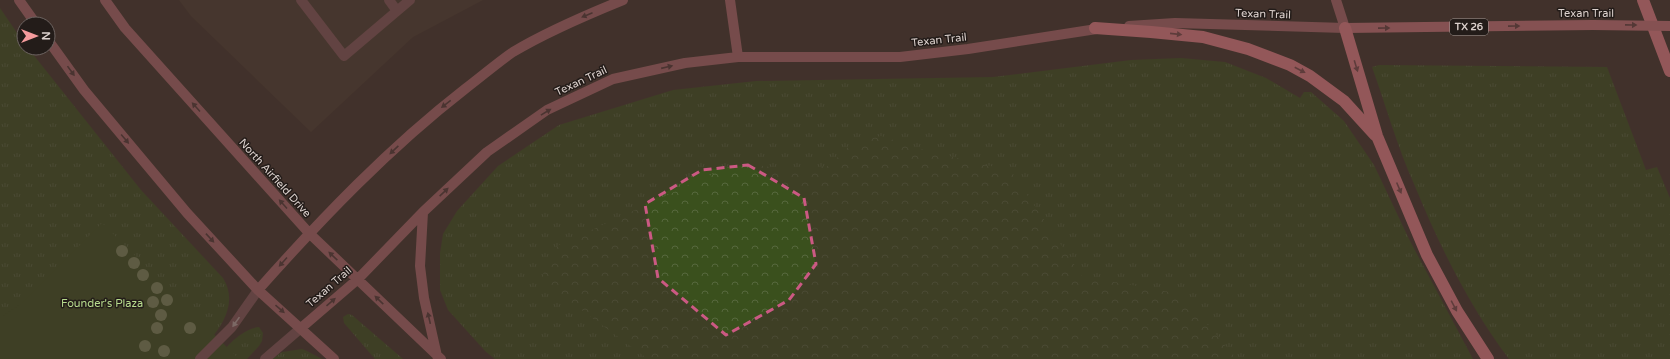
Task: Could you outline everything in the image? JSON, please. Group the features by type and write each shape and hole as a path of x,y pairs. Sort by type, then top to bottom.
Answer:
{"highway":[{"path":"1643,0 1670,71"},
{"path":"1095,28 1203,37 1248,49 1290,65 1310,76 1344,101 1377,136"},
{"path":"1345,28 1377,136 1427,254 1457,311 1488,359"}],"main road":[{"path":"19,0 30,16"},
{"name":"North Airfield Drive","path":"105,0 125,28 308,233 439,357"},
{"path":"258,290 308,233 356,185 430,117 513,53 580,18 623,0"},
{"path":"730,0 738,57"},
{"path":"1336,0 1345,28"},
{"name":"Texan Trail","path":"301,328 358,279 423,212 487,152 547,110 613,79 685,63 738,57 900,57 968,49 1095,28 1174,23 1345,28 1593,25 1670,26"},
{"path":"56,51 84,90 187,213 258,290 334,359"},
{"path":"423,212 420,266 424,298 439,357"}],"lane":[{"path":"301,0 344,56 410,0"},
{"path":"389,0 397,11"},
{"path":"200,359 232,327 258,290"},
{"path":"265,359 301,328"}],"highlighted area":[{"path":"748,165 804,198 816,264 789,300 726,335 658,278 645,204 702,170"}],"shaded area":[{"path":"179,0 483,0 413,37 311,132 191,16"}],"green space":[{"path":"0,8 16,31 16,56 34,56 141,190 223,278 227,286 229,303 220,327 209,341 0,359"},
{"path":"1181,58 1225,62 1266,78 1300,98 1304,92 1311,92 1344,121 1374,165 1409,239 1473,359 495,359 486,352 448,310 440,290 440,253 443,234 457,211 498,166 559,125 673,90 756,81 993,77 1131,60"},
{"path":"1379,65 1607,67 1646,170 1657,167 1670,198 1670,359 1509,359 1494,339 1468,296 1434,230 1402,155 1372,67"},
{"path":"881,136 924,150 1011,171 1082,276 1181,294 1237,359 648,359 542,281 545,264 557,246 739,162 788,170 829,166 852,143"},
{"name":"Founder's Plaza","path":"102,223 239,359 0,359 0,318 22,303"},
{"path":"348,314 352,315 403,359 375,359 344,323 343,317"},
{"path":"259,327 263,333 262,341 247,359 218,359 230,343 241,334 253,328"},
{"path":"302,349 322,359 272,359 282,352"}]}
